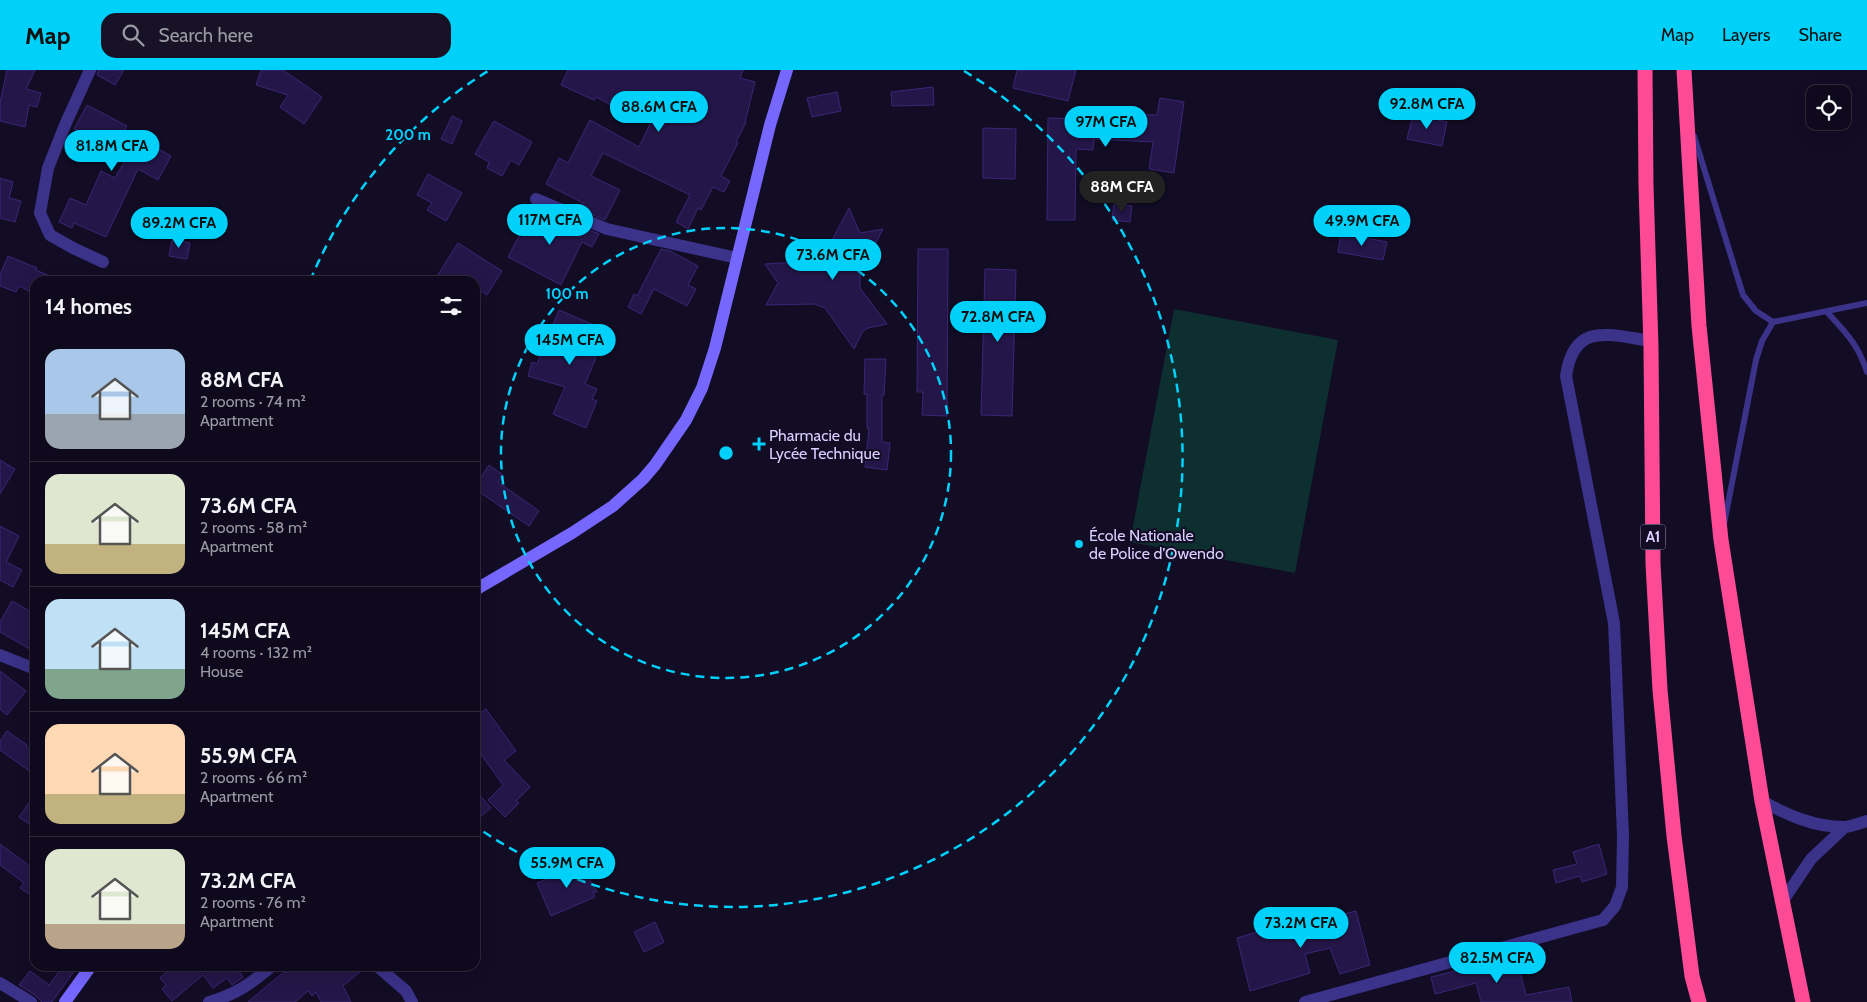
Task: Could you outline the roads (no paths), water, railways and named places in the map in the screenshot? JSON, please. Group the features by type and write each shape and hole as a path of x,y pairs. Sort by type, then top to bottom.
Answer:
{"highway":[{"name":"A1","path":"1645,70 1646,186 1651,341 1653,564 1660,690 1674,836 1692,976 1698,1002"},
{"path":"1684,70 1699,326 1721,540 1762,801 1803,1002"}],"street":[{"path":"90,70 48,168 40,213 50,235 104,262"},
{"path":"480,587 572,533 607,510 629,492 655,464 686,420 702,388 717,340 785,70"},
{"path":"536,199 607,229 738,258"},
{"path":"1305,1002 1603,920 1615,906 1622,887 1623,836 1614,623 1566,376 1568,360 1576,346 1586,338 1599,334 1651,341"},
{"path":"0,655 30,666"},
{"path":"1762,801 1788,815 1810,822 1845,827 1867,821"},
{"path":"1782,902 1811,860 1845,827"},
{"path":"65,1002 88,971"},
{"path":"209,1002 249,986 266,971"},
{"path":"383,971 406,991 412,1002"},
{"path":"0,983 31,1002"}],"lane":[{"path":"1688,119 1743,295 1756,311 1773,322 1867,303"},
{"path":"1827,312 1852,339 1862,356 1867,372"},
{"path":"1721,540 1756,360 1762,341 1773,322"}],"place":[{"name":"Pharmacie du Lycée Technique","path":"759,444"},
{"name":"École Nationale de Police d’Owendo","path":"1079,544"}]}
